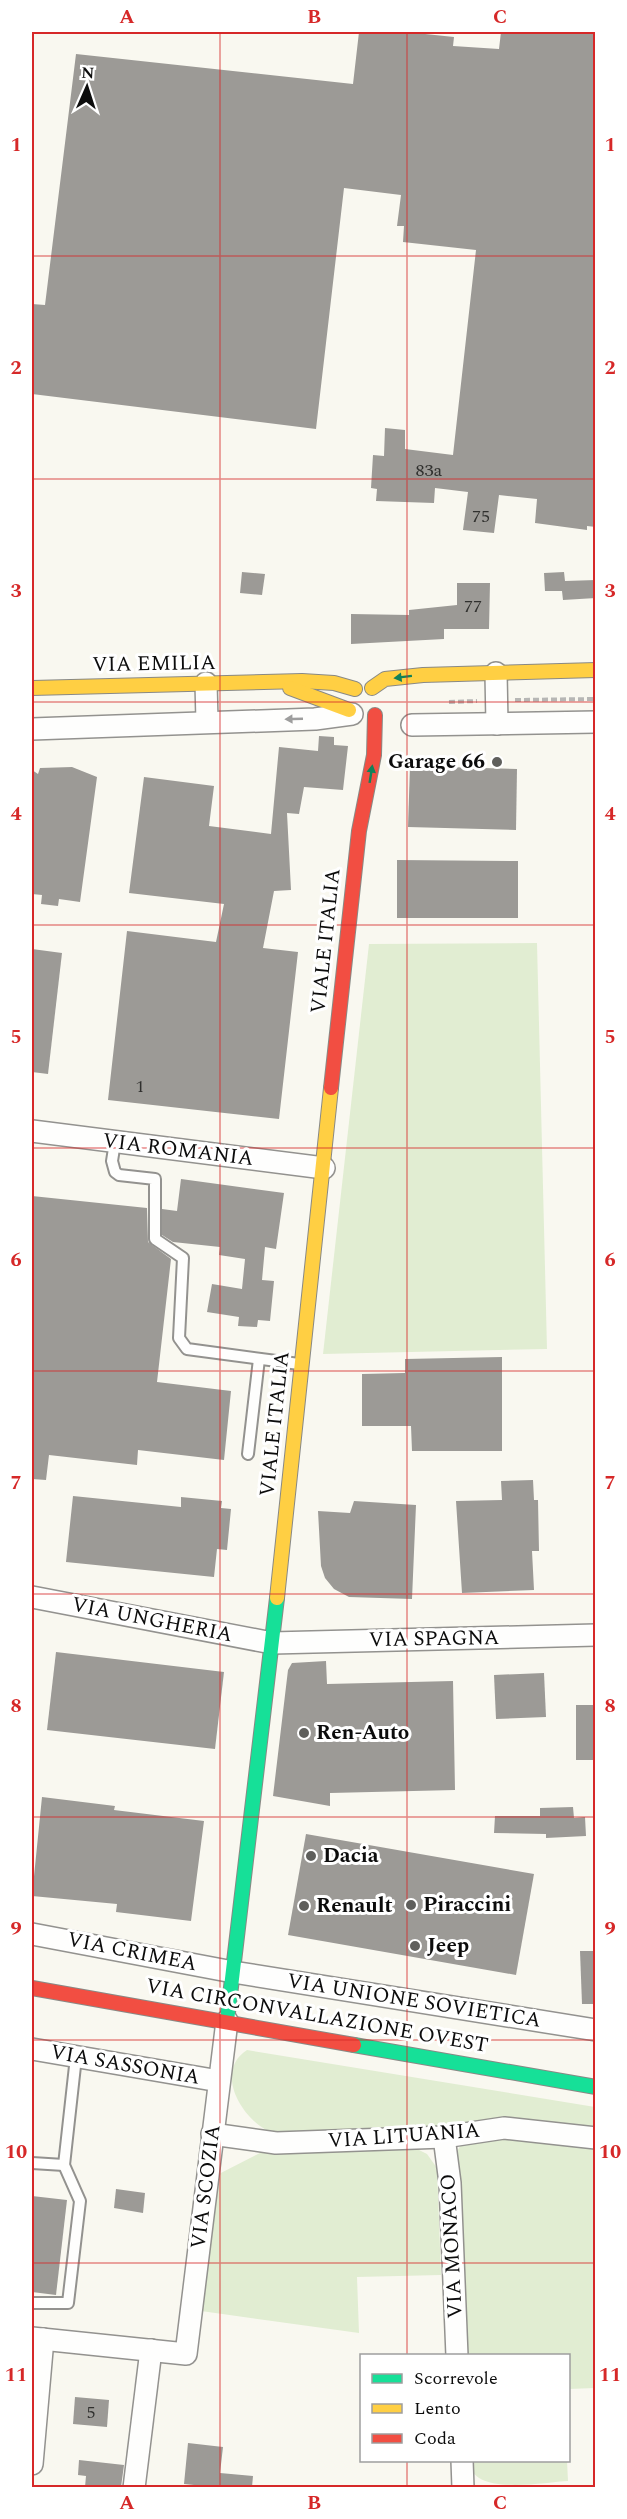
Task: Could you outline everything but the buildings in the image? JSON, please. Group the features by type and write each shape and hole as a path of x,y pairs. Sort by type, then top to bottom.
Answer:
{"street":[{"name":"VIA EMILIA","path":"32,688 276,683 289,680 336,682 355,689 364,686 372,688 385,680 437,675 596,669"},
{"path":"496,673 497,724"},
{"path":"413,691 437,675"},
{"path":"206,683 207,721"},
{"name":"VIA EMILIA","path":"276,683 353,718 365,719 375,715"},
{"path":"372,688 380,702 375,715"},
{"path":"32,729 207,721 353,718 349,696 355,689"},
{"name":"VIALE ITALIA","path":"227,2021 272,1643 359,831 374,755 375,715"},
{"path":"412,725 596,722"},
{"name":"VIALE ITALIA","path":"356,773 359,831"},
{"name":"VIA ROMANIA","path":"32,1131 324,1168"},
{"name":"VIA UNGHERIA","path":"32,1597 272,1643"},
{"name":"VIA SPAGNA","path":"272,1643 596,1635"},
{"name":"VIA CRIMEA","path":"32,1934 233,1972"},
{"name":"VIA UNIONE SOVIETICA","path":"233,1972 596,2030"},
{"name":"VIA CIRCONVALLAZIONE OVEST","path":"32,1988 596,2087"},
{"name":"VIA SCOZIA","path":"151,2350 186,2354 227,2021"},
{"name":"VIA SASSONIA","path":"32,2049 219,2081"},
{"name":"VIA LITUANIA","path":"212,2134 276,2144 444,2137 504,2128 596,2138"},
{"name":"VIA MONACO","path":"444,2137 450,2183 458,2354"},
{"path":"32,2464 37,2339 151,2350 134,2487"},
{"path":"462,2462 463,2487"}],"lane":[{"path":"115,1142 112,1161 115,1172 119,1175 155,1179 155,1239 183,1258 179,1338 187,1349 302,1365"},
{"path":"248,1454 259,1359"},
{"path":"32,2303 68,2303 80,2201 64,2165 76,2057"},
{"path":"32,2163 64,2165"}],"path":[{"path":"510,700 596,699"}],"green space":[{"path":"537,943 547,1349 323,1354 369,944"},
{"path":"247,2050 595,2107 595,2128 514,2118 435,2128 278,2135 255,2122 237,2098 232,2072 237,2060"},
{"path":"499,2137 595,2148 595,2388 570,2389 570,2354 464,2354 457,2151 463,2142"},
{"path":"411,2146 427,2154 437,2168 441,2275 357,2277 359,2333 201,2311 215,2176 262,2152"},
{"path":"469,2462 567,2462 568,2481 510,2485 482,2479 473,2472"}],"traffic: fast":[{"path":"227,2021 277,1598"},
{"path":"354,2045 596,2087"}],"traffic: slow":[{"path":"372,688 385,679 423,675 596,670"},
{"path":"32,688 302,681 334,683 355,689"},
{"path":"290,688 349,710"},
{"path":"277,1598 331,1088"}],"traffic: jam":[{"path":"331,1088 359,831 374,755 375,715"},
{"path":"32,1988 354,2045"}],"place":[{"name":"Garage 66","path":"497,762"},
{"name":"Ren-Auto","path":"304,1733"},
{"name":"Dacia","path":"311,1856"},
{"name":"Piraccini","path":"411,1905"},
{"name":"Renault","path":"304,1906"},
{"name":"Jeep","path":"415,1946"}]}
